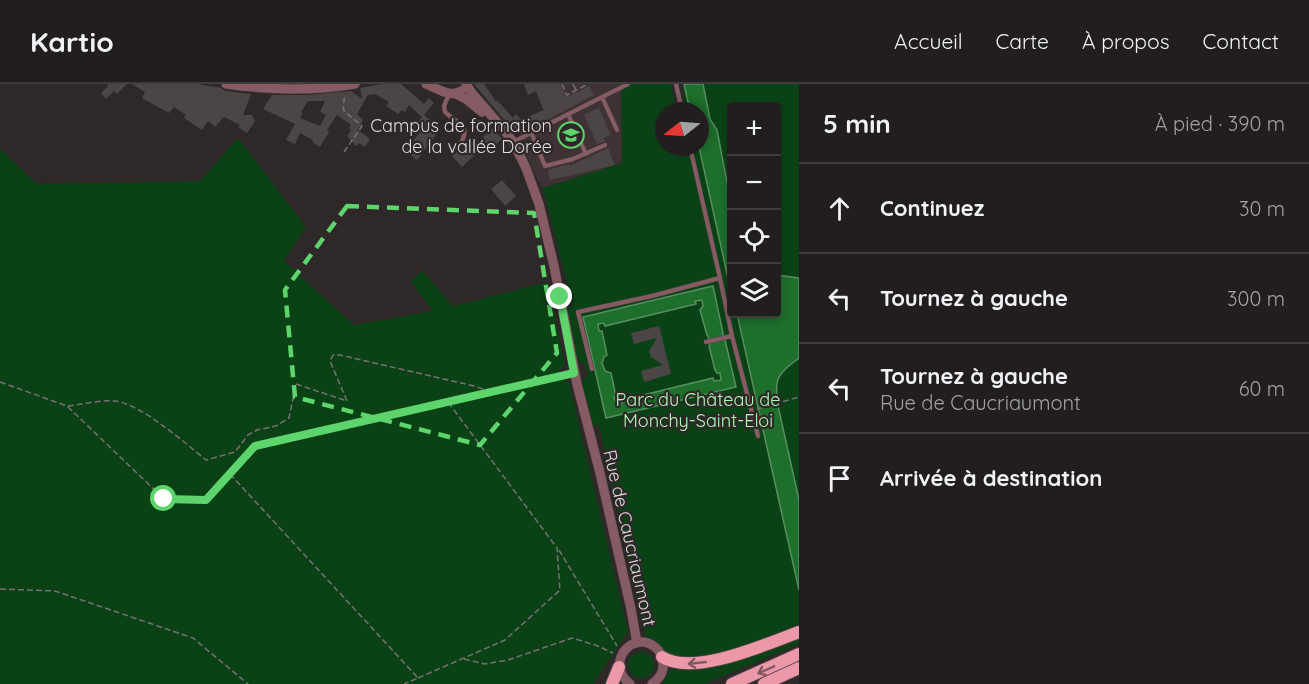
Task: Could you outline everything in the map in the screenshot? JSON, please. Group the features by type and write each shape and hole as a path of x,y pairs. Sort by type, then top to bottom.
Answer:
{"highway":[{"path":"662,657 680,664 708,662 799,632"},
{"path":"732,684 799,654"},
{"path":"612,684 621,660"},
{"path":"764,684 799,668"}],"street":[{"path":"226,84 262,88 324,88 351,85"},
{"path":"426,84 466,99 504,130"},
{"path":"448,91 461,91 465,84 504,130"},
{"name":"Rue de Caucriaumont","path":"504,130 513,142 529,176 542,214 574,373 603,485 637,643"},
{"path":"630,684 623,676 621,660 628,647 637,643 652,645 662,657 662,673 652,684"}],"lane":[{"path":"513,142 626,84"},
{"path":"676,84 680,102"},
{"path":"448,91 444,103 445,111 463,126 465,131 459,147"},
{"path":"602,97 617,130"},
{"path":"568,114 586,154"},
{"path":"531,132 545,166 573,159 605,145"},
{"path":"692,156 720,278 730,336 758,436"},
{"path":"592,369 578,312 720,278"},
{"path":"706,342 730,336"}],"path":[{"path":"562,84 567,95 586,86 585,84"},
{"path":"573,84 576,91"},
{"path":"344,152 362,126 344,111 343,106 351,85"},
{"path":"465,131 484,114"},
{"path":"67,406 117,401 143,411 206,460 235,453 248,435 257,430 276,426 289,418 296,384 346,401 330,361 333,355 474,386 490,392"},
{"path":"0,382 67,406 164,499 206,500 255,446 574,373"},
{"path":"757,409 799,397"},
{"path":"447,402 557,548 621,660"},
{"path":"230,474 418,678"},
{"path":"404,684 505,640 560,590 557,548"},
{"path":"0,589 55,591 193,638 248,684"},
{"path":"463,659 485,664 508,660 572,638 598,646 621,660"}],"highlighted area":[{"path":"347,206 534,213 557,353 480,445 295,397 285,290"}],"shaded area":[{"name":"Campus de formation de la vallée Dorée","path":"532,84 621,84 622,163 543,188 521,143 524,141 520,134 508,126 543,110"},
{"path":"684,84 703,84 707,102 688,102"},
{"path":"709,114 717,130 727,182 727,274 701,156 709,156"},
{"path":"781,276 799,278 799,358 781,373 776,390 799,500 799,590 738,318 781,318"},
{"path":"713,286 736,387 606,418 583,317","holes":["702,300 703,306 700,310 715,370 720,373 721,380 714,381 713,378 623,400 622,403 616,404 611,373 605,371 602,363 607,355 602,331 599,331 598,324 604,323 605,326 696,304 695,301"]}],"green space":[{"name":"Parc du Château de Monchy-Saint-Eloi","path":"621,84 671,84 675,102 655,102 655,156 709,156 709,102 684,102 683,84 799,84 799,624 745,647 690,657 675,657 645,636 599,425 593,426 582,382 588,375 585,365 577,360 567,307 573,306 543,188 622,163"},
{"path":"238,138 306,227 284,261 354,325 433,311 411,282 422,270 453,306 548,282 565,366 559,372 562,379 569,382 628,632 593,684 0,684 0,149 37,184 200,181"},
{"path":"799,636 799,644 704,684 662,684 670,670 711,665"},
{"path":"641,652 650,656 654,665 650,674 641,678 632,674 628,665 632,656"}],"building":[{"path":"107,84 127,84 117,94 114,91 106,99 101,93 108,86"},
{"path":"132,84 198,84 221,88 225,91 251,94 243,115 252,115 255,121 247,133 238,127 240,125 224,117 215,127 208,121 202,130 184,118 186,115 174,107 169,113 142,98 145,92"},
{"path":"382,84 401,84 424,104 429,98 434,103 424,115 441,128 417,160 405,151 421,131 414,126 422,117 409,105 405,112 402,110 398,114 386,106 389,102 375,94 368,95 357,114 363,120 358,130 370,139 365,147 359,143 356,146 347,136 351,125 337,115 320,147 300,133 295,144 286,140 295,124 263,109 272,95 351,91 362,99 360,88","holes":["308,101 325,101 320,112 326,115 320,126 300,118"]},
{"path":"474,84 484,84 496,101 513,118 516,114 521,120 544,110 536,91 528,95 524,84 560,84 567,97 589,86 594,95 520,134 512,129"},
{"path":"599,108 611,135 603,138 605,141 597,144 584,115"},
{"path":"493,127 502,139 487,153 482,148 462,167 452,156 462,150 465,143 472,137 477,143"},
{"path":"608,148 615,165 550,180 548,170 569,164 570,166"},
{"path":"502,180 516,196 505,206 491,189"},
{"path":"659,326 671,374 644,382 641,371 663,365 651,357 649,351 657,338 634,344 631,333"}],"place":[{"name":"Campus de formation de la vallée Dorée","path":"571,135"}],"route":[{"path":"164,499 206,500 255,446 574,373 560,297"}]}
